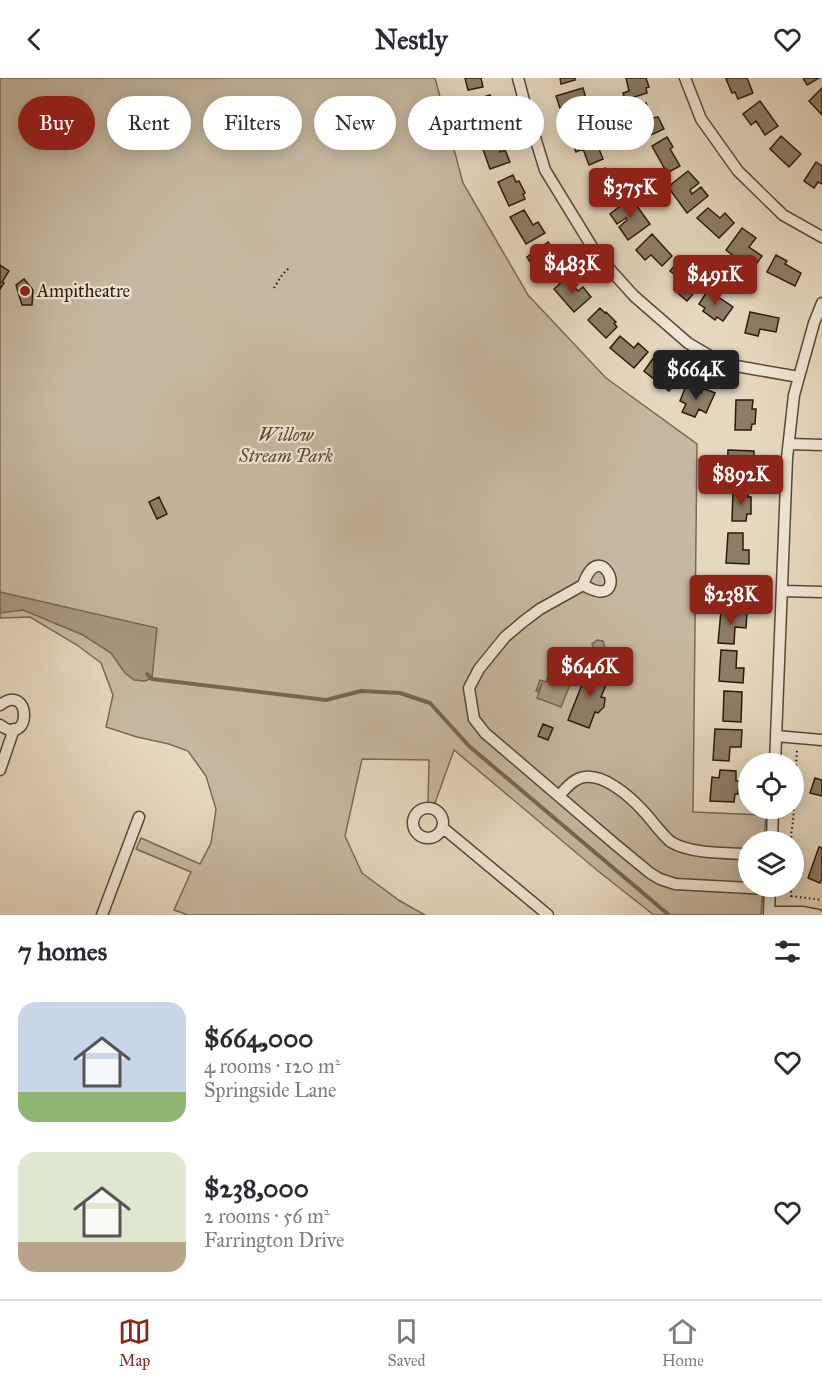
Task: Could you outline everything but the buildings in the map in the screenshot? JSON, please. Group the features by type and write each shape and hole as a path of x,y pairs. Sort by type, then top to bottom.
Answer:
{"street":[{"path":"518,78 545,170 597,255 634,296 688,343 712,357 736,366 799,377"},
{"path":"685,78 701,119 738,171 783,214 822,237"},
{"path":"775,753 789,444 794,395 814,323 822,303"},
{"path":"789,444 822,445"},
{"path":"583,585 540,609 508,634 478,669 469,688 474,719 485,732 559,796 660,879 675,884 738,887"},
{"path":"782,591 822,592"},
{"path":"0,705 4,702 18,702 25,714 22,724 14,729 0,725"},
{"path":"0,770 14,729"},
{"path":"776,736 822,740"},
{"path":"559,796 577,779 587,777 601,779 632,799 671,842 708,852 738,854"},
{"path":"102,915 139,817"},
{"path":"442,827 548,915"},
{"path":"770,897 769,914 802,912 818,915"}],"path":[{"path":"274,288 289,268"},
{"path":"792,831 797,738"},
{"path":"791,897 791,912"},
{"path":"804,897 822,900"}],"green space":[{"name":"Willow Stream Park","path":"0,78 435,78 440,96 408,96 408,150 454,150 463,183 528,295 606,378 697,444 693,812 738,814 738,819 766,819 765,831 738,831 738,897 762,897 761,915 654,915 454,750 435,803 428,802 429,760 362,759 345,836 362,873 400,901 425,915 188,915 174,910 191,872 136,849 141,838 200,864 211,843 216,809 206,776 188,751 106,727 113,695 101,663 77,645 30,617 0,618"}],"shaded area":[{"path":"0,592 157,628 152,678 145,681 134,680 125,673 111,653 83,635 23,610 0,613"},
{"path":"597,640 603,641 608,658 603,662 597,661 592,644"},
{"path":"554,662 576,670 561,707 537,698 542,683 538,692 536,691 540,680 546,682"}],"waterway":[{"path":"147,674 152,679 326,700 361,691 400,693 430,703 469,746 669,915"}],"place":[{"name":"Ampitheatre","path":"25,291"}]}
